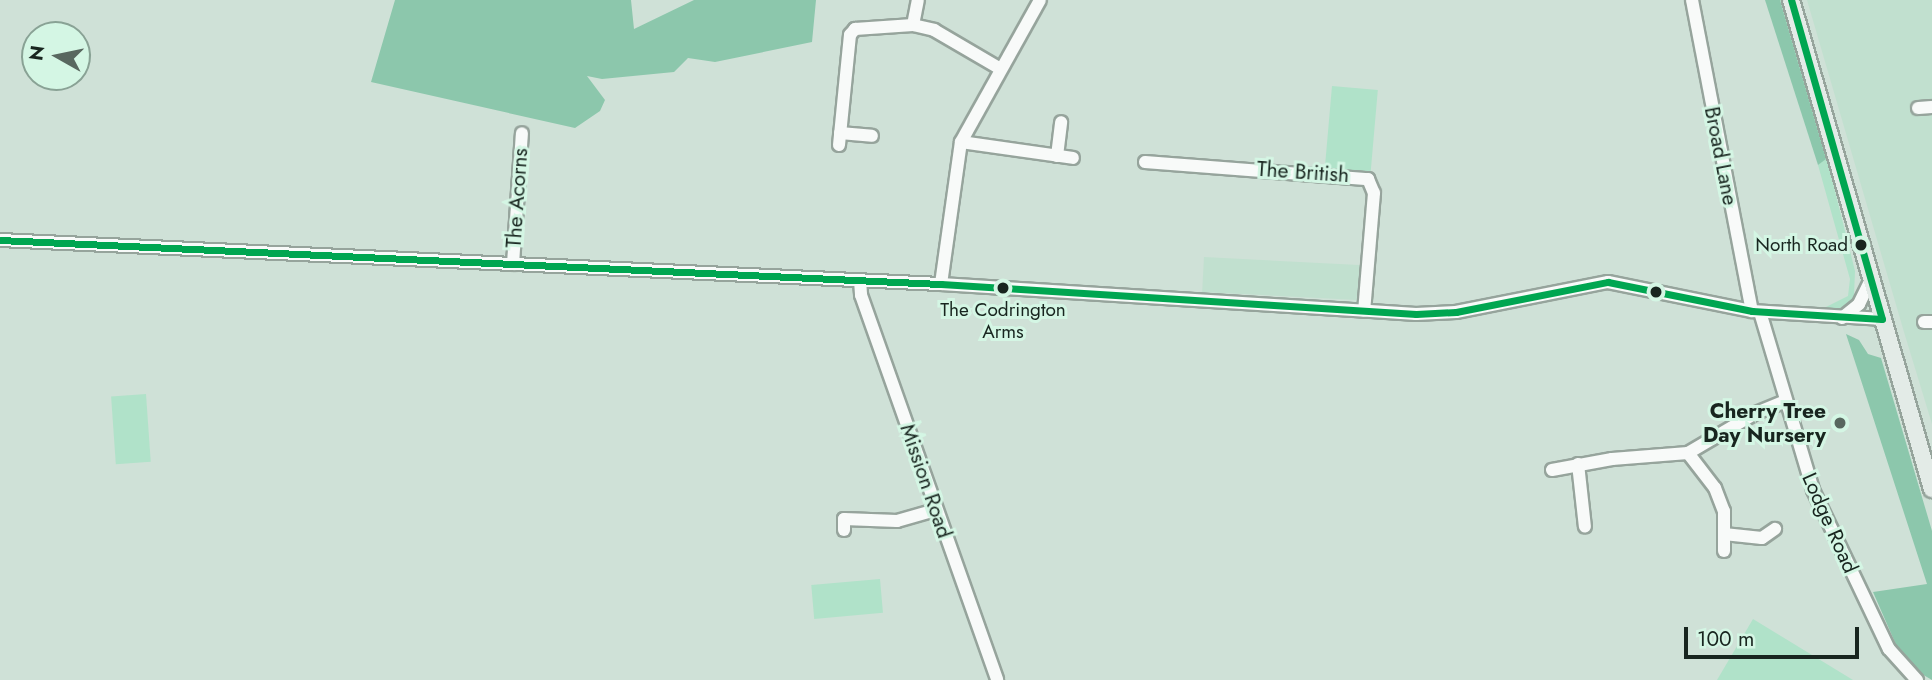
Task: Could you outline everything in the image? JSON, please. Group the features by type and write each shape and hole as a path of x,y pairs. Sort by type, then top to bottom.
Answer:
{"main road":[{"path":"1791,0 1932,489"}],"street":[{"path":"913,25 918,0"},
{"path":"941,284 961,142 999,68 1040,0"},
{"name":"Broad Lane","path":"1692,0 1756,311"},
{"path":"872,136 839,139 850,35 864,25 913,25 934,30 999,68"},
{"path":"1918,108 1932,107"},
{"path":"1057,156 1061,122"},
{"name":"The Acorns","path":"513,264 522,132"},
{"path":"961,142 1073,158"},
{"name":"The British","path":"1145,162 1368,179 1374,193 1364,312"},
{"path":"0,240 941,284 1364,312 1456,312 1608,282 1756,311 1882,319"},
{"path":"1842,318 1858,303 1871,279"},
{"name":"Mission Road","path":"860,280 861,295 997,680"},
{"name":"Lodge Road","path":"1756,311 1813,490 1889,649 1917,680"},
{"path":"1552,470 1578,464 1688,453 1756,413 1785,401"},
{"path":"1688,453 1715,488 1724,511 1724,551"},
{"path":"1578,464 1584,527"},
{"path":"844,530 844,519 897,521 935,510"},
{"path":"1724,534 1762,538 1775,529"}],"shaded area":[{"path":"1780,0 1784,0 1831,163 1829,167 1855,271 1854,296 1845,308 1824,308 1848,296 1850,279 1818,165 1825,158"},
{"path":"1807,0 1932,0 1932,424 1904,332"},
{"path":"1332,86 1378,90 1371,174 1325,170"},
{"path":"1204,257 1364,265 1362,300 1202,292"},
{"path":"146,394 151,462 116,464 111,396"},
{"path":"880,579 883,613 814,619 811,585"},
{"path":"1753,619 1853,680 1717,680"}],"green space":[{"path":"395,0 631,0 634,29 694,0 816,0 812,42 715,62 688,58 674,72 602,79 587,76 605,100 600,111 575,128 371,82"},
{"path":"1765,0 1780,0 1826,159 1818,165"},
{"path":"1846,334 1859,340 1868,354 1881,358 1932,531 1932,680 1915,670 1897,647 1873,592 1927,584"}],"transit line":[{"path":"0,240 941,284 1416,314 1456,312 1608,282 1752,311 1882,319 1791,0"}],"place":[{"name":"North Road","path":"1861,245"},
{"name":"The Codrington Arms","path":"1003,288"},
{"name":"Cherry Tree Day Nursery","path":"1840,423"}]}
